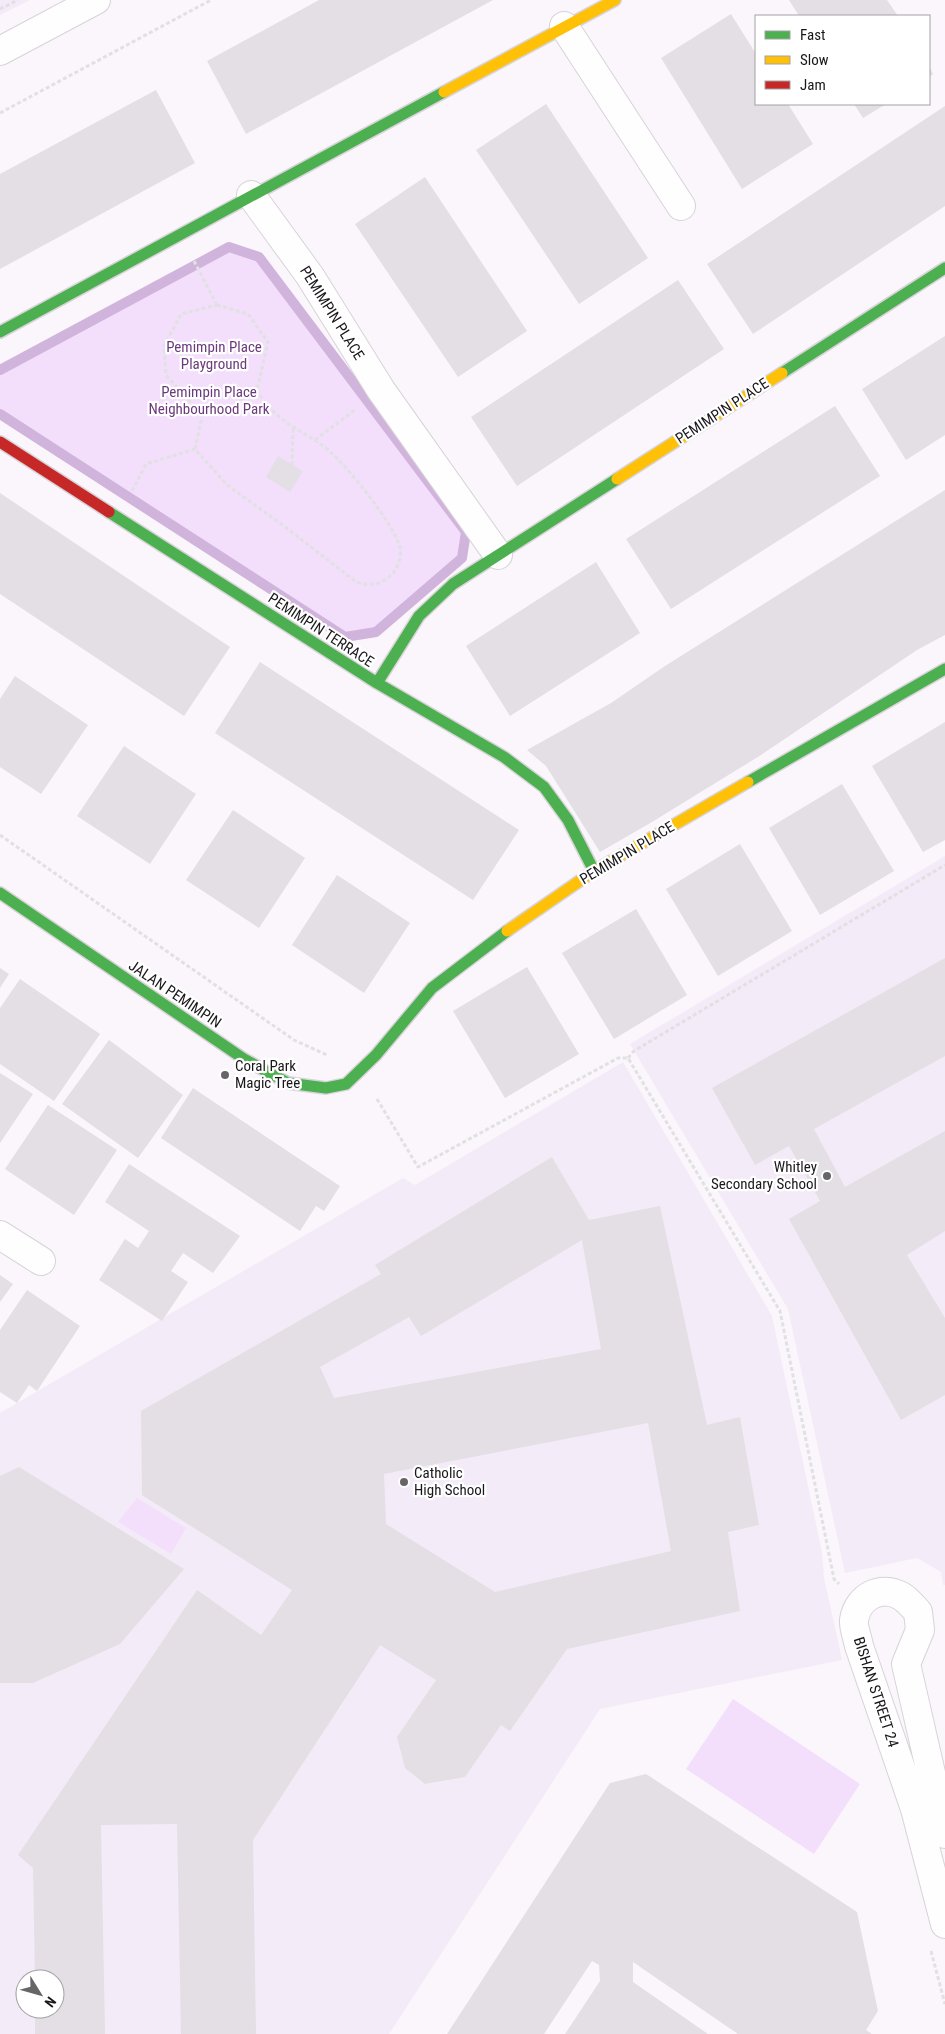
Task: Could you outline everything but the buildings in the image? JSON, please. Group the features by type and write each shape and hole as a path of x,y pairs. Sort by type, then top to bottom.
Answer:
{"street":[{"path":"0,51 96,0"},
{"path":"0,332 614,0"},
{"path":"564,26 681,206"},
{"name":"PEMIMPIN PLACE","path":"251,195 310,276 381,390 498,555"},
{"name":"PEMIMPIN PLACE","path":"377,683 419,616 453,584 945,268"},
{"name":"PEMIMPIN TERRACE","path":"0,442 377,683 504,757 544,787 568,820 594,872"},
{"name":"PEMIMPIN PLACE","path":"346,1084 360,1071 432,988 522,919 594,872 945,669"},
{"name":"JALAN PEMIMPIN","path":"0,893 244,1059 288,1084 326,1088 346,1084"},
{"path":"0,1235 41,1261"},
{"name":"BISHAN STREET 24","path":"945,1834 906,1664 920,1630 918,1612 902,1597 888,1591 872,1594 862,1600 854,1621 855,1629 862,1656 915,1809 945,1924"}],"path":[{"path":"0,9 18,0"},
{"path":"0,113 211,0"},
{"path":"190,254 217,305"},
{"path":"217,305 248,314 268,342 258,386 255,388 229,408 195,407 166,375 164,346 181,314 217,305"},
{"path":"195,449 227,485 356,582 368,586 380,582 392,574 401,556 400,547 395,535 346,468 315,440 269,408 255,388"},
{"path":"315,440 363,403"},
{"path":"195,449 204,407"},
{"path":"292,465 293,426"},
{"path":"118,517 146,464 195,449"},
{"path":"0,835 294,1040 360,1071 418,1168 618,1058 628,1058"},
{"path":"628,1058 634,1050 945,864"},
{"path":"628,1058 780,1311 834,1578 842,1588"}],"shaded area":[{"path":"0,0 30,0 0,15"},
{"name":"Whitley Secondary School","path":"945,856 945,1585 943,1585 941,1572 917,1558 845,1573 788,1309 630,1044"},
{"name":"Catholic High School","path":"623,1062 772,1316 822,1552 824,1578 842,1660 600,1709 389,2034 0,2034 0,1413 403,1178 415,1185"}],"green space":[{"name":"Pemimpin Place Neighbourhood Park","path":"229,247 259,257 466,532 462,558 376,632 345,637 0,414 0,370"},
{"path":"137,1498 186,1528 171,1554 118,1522"},
{"path":"733,1699 860,1784 814,1854 686,1769"}],"waterway":[{"path":"0,370 229,247 259,257 466,532 462,558 376,632 345,637 0,414"}],"traffic: fast":[{"path":"0,332 444,92"},
{"path":"782,373 945,268"},
{"path":"377,683 419,616 453,584 617,479"},
{"path":"109,512 377,683 504,757 544,787 568,820 594,871"},
{"path":"748,782 945,669"},
{"path":"0,893 244,1059 288,1083 326,1088 346,1084 376,1055 432,988 507,931"}],"traffic: slow":[{"path":"444,92 615,0"},
{"path":"617,479 782,373"},
{"path":"507,931 594,871 748,782"}],"traffic: jam":[{"path":"0,442 109,512"}],"place":[{"name":"Coral Park Magic Tree","path":"225,1075"},
{"name":"Whitley Secondary School","path":"827,1176"},
{"name":"Catholic High School","path":"404,1482"}],"park label":[{"name":"Pemimpin Place Playground","path":"214,356"}]}
